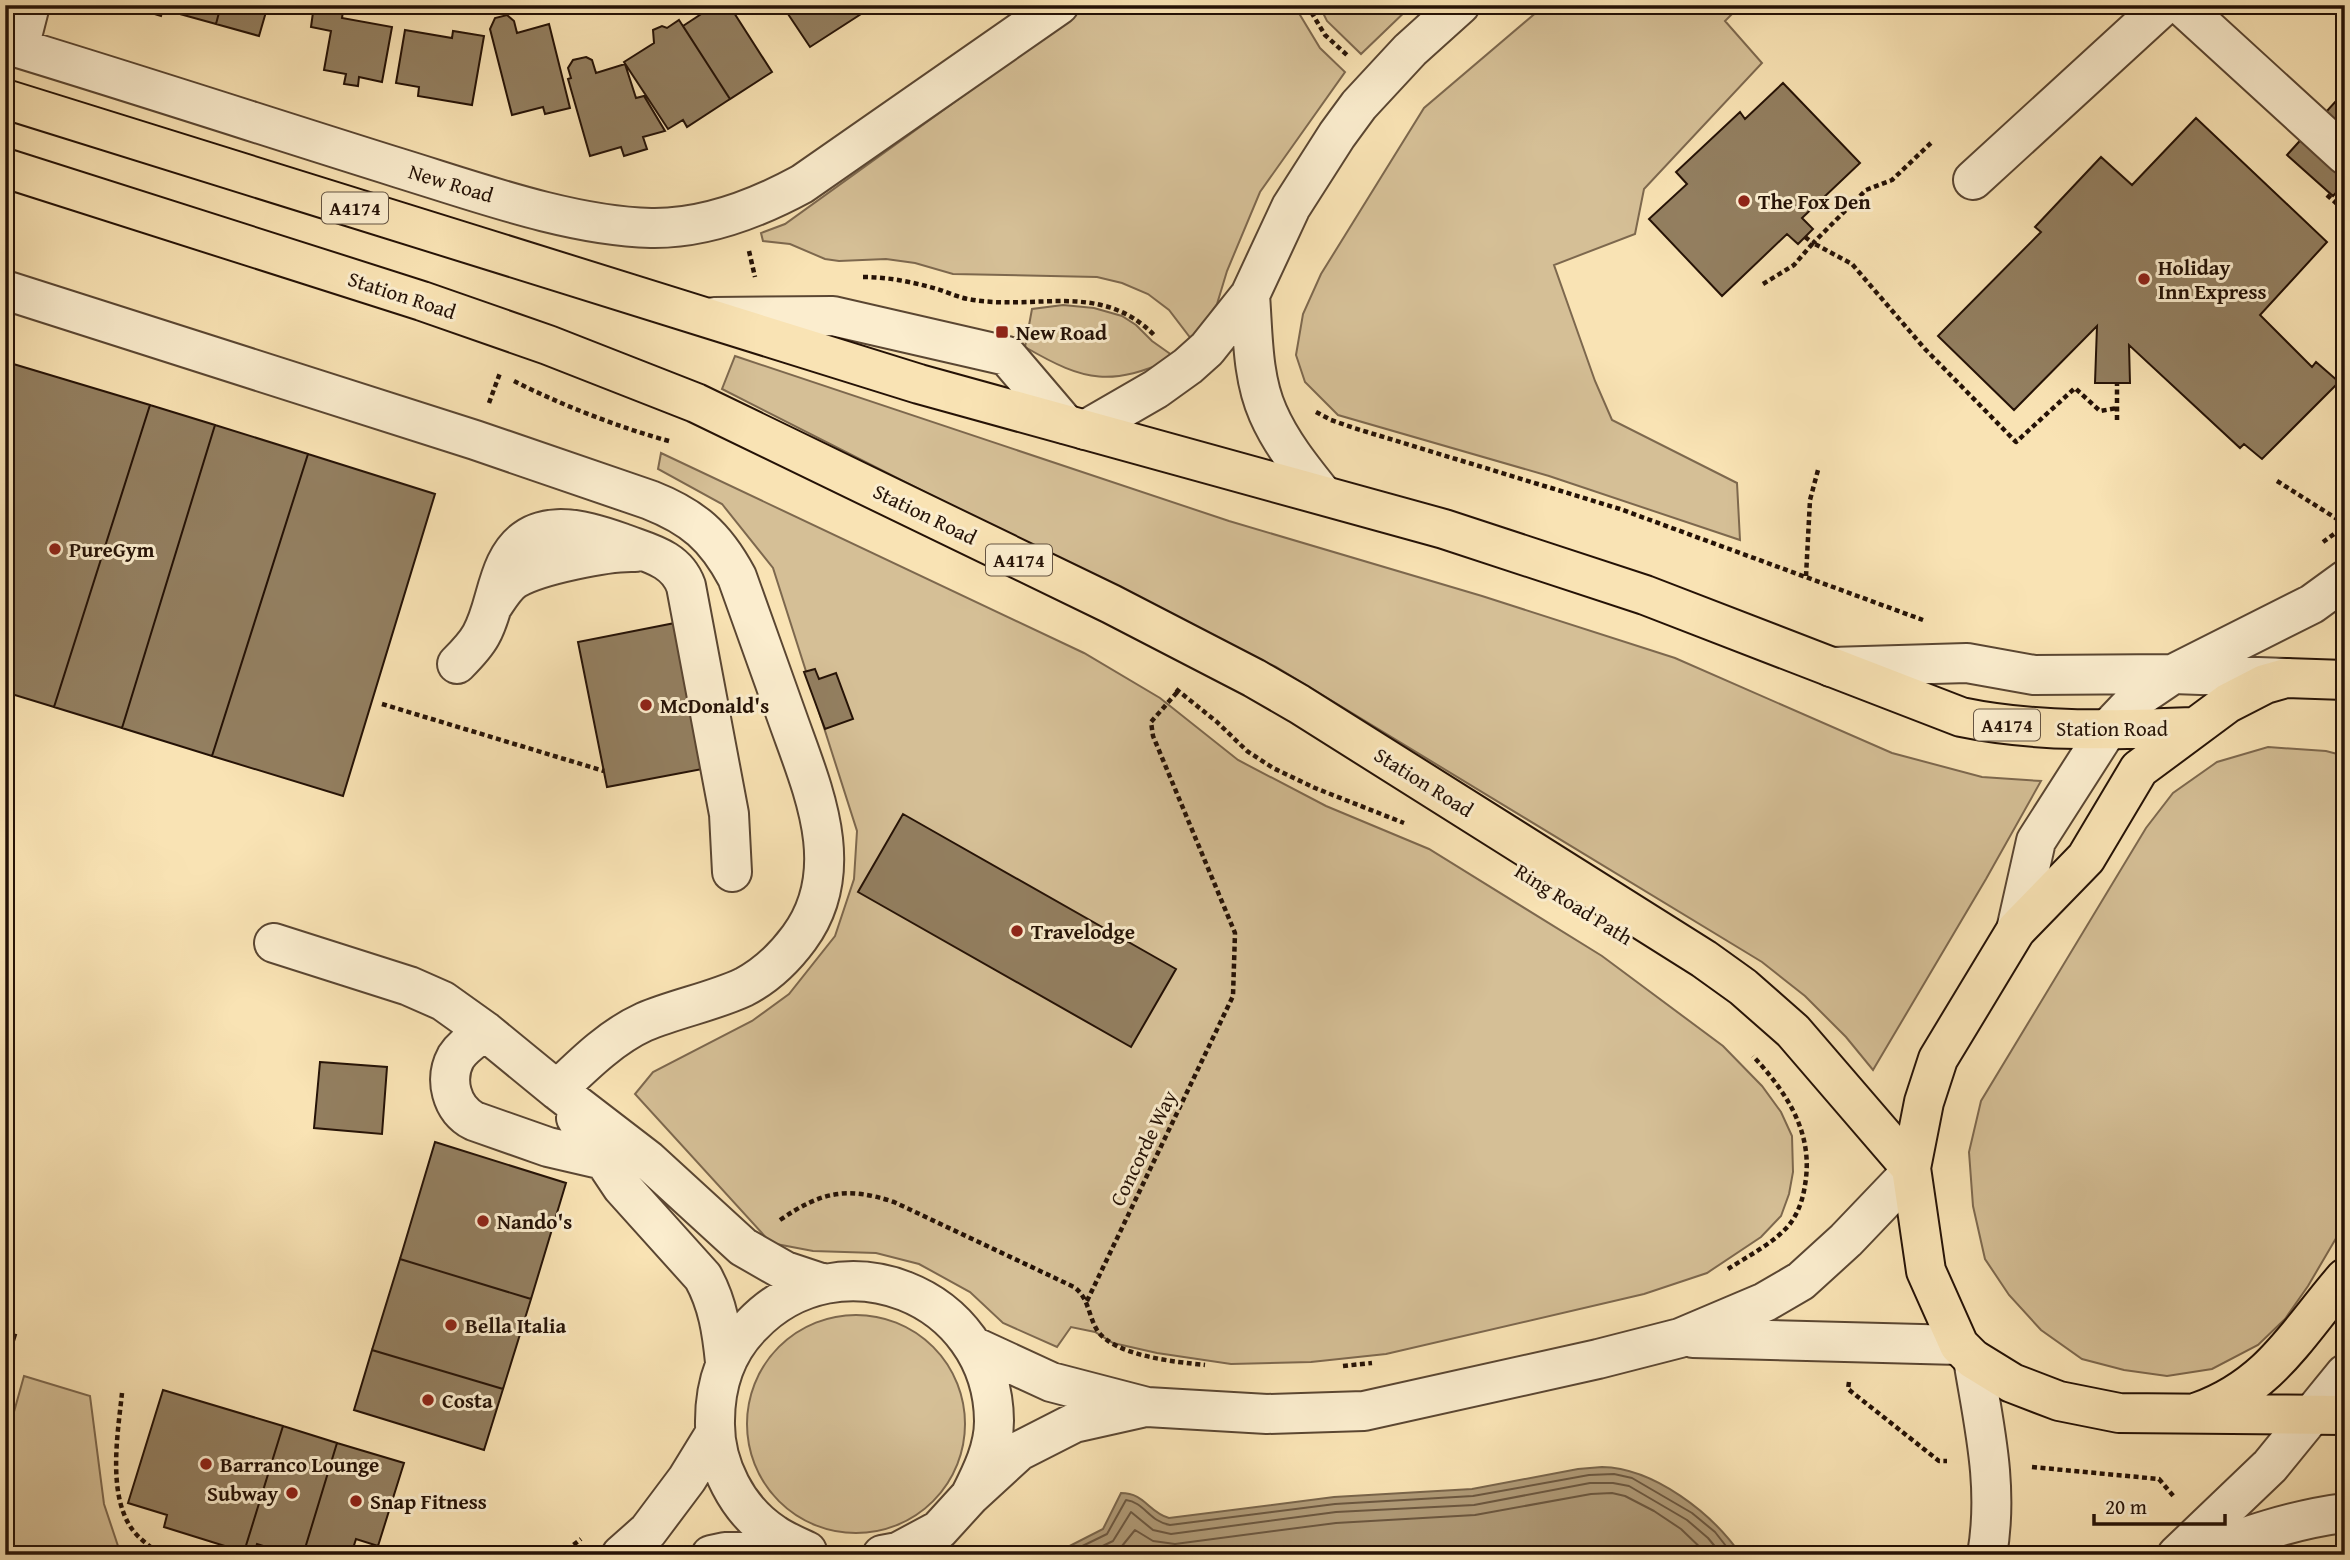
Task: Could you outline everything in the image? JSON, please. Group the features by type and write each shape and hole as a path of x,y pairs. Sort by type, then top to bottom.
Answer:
{"main road":[{"name":"Station Road","path":"5,99 919,384 1444,529 1645,595 1961,717 2005,725 2107,730 2193,727"},
{"name":"Station Road","path":"5,167 435,306 548,345 684,398 1184,640 1299,704 1682,945 1743,987 1793,1031 1912,1170"},
{"path":"2327,1415 2119,1413 2059,1401 2012,1383 1966,1352 1926,1271 1912,1170 1924,1102 1938,1059 2016,930 2086,858 2139,769 2193,727 2265,684 2286,678 2345,680"},
{"path":"2189,1415 2222,1403 2253,1382 2281,1357 2305,1330 2345,1278"}],"street":[{"path":"12,46 30,5"},
{"name":"New Road","path":"12,46 485,194 590,220 653,228 680,226 741,213 770,202 802,184 1059,5"},
{"path":"1075,427 1156,389 1207,349 1250,295 1273,243 1314,168 1352,115 1410,50 1460,5"},
{"path":"1973,180 2164,5"},
{"path":"2181,5 2345,155"},
{"path":"5,290 475,440 650,500 691,520 709,535 725,554 737,577 816,797 825,862 820,894 811,919 797,941 761,976 730,993 661,1016 629,1030 586,1063 557,1090"},
{"path":"1250,295 1253,346 1267,412 1280,436 1322,494"},
{"name":"Station Road","path":"705,317 834,316 1007,356 1075,427"},
{"path":"457,664 472,649 483,632 505,565 512,554 520,544 545,529 583,531 646,552 674,566 682,574 686,586 729,814 732,872"},
{"path":"2016,930 2036,841 2107,730 2139,697 2173,674 2312,604 2345,580"},
{"name":"Station Road","path":"1831,667 1967,663 2034,674 2173,674 2286,678"},
{"path":"274,943 387,978 443,1001 648,1160 743,1247 785,1271 821,1283"},
{"path":"485,1031 463,1048 453,1065 450,1081 452,1097 464,1114 474,1121 548,1147 604,1160"},
{"path":"557,1090 622,1187 703,1277 719,1315 725,1362"},
{"path":"973,1346 1051,1382 1147,1407 1267,1414 1364,1411 1680,1338 1765,1302 1801,1281 1846,1240 1912,1170"},
{"path":"817,1553 772,1533 744,1507 724,1473 714,1435 715,1399 725,1362 742,1335 764,1312 791,1294 821,1283 865,1280 908,1290 945,1313 973,1346 989,1383 994,1422 988,1461 971,1496"},
{"path":"1680,1338 1966,1352 1991,1462 1993,1505 1987,1555"},
{"path":"2177,1555 2327,1415 2345,1374"},
{"path":"882,1555 898,1552 939,1530 1019,1451 1074,1423 1147,1407"},
{"path":"621,1555 648,1531 687,1479 714,1435"},
{"path":"2195,1555 2279,1527 2325,1515 2345,1513"},
{"path":"711,1555 725,1552 817,1553"}],"path":[{"path":"1307,5 1325,35 1378,85"},
{"path":"1763,284 1794,265 1867,190 1892,180 1933,141"},
{"path":"1805,237 1852,264 1925,349 2016,442 2075,388 2100,411 2117,408"},
{"path":"853,277 893,279 968,299 1017,302 1086,301 1106,306 1138,320 1176,358 1188,366"},
{"path":"485,414 500,373"},
{"path":"1260,388 1289,380 1300,396 1317,412 1331,420 1620,509 1934,623"},
{"path":"2117,383 2117,420"},
{"path":"1806,576 1810,500 1818,470"},
{"path":"2277,481 2345,525 2322,542"},
{"name":"Concorde Way","path":"1086,1302 1233,996 1235,933 1153,736 1151,722 1179,690 1247,751 1273,768 1315,788 1414,827"},
{"path":"382,704 604,771"},
{"path":"1721,1273 1768,1243 1788,1225 1797,1211 1806,1182 1807,1152 1804,1133 1793,1108 1769,1073 1752,1055"},
{"path":"777,1222 808,1202 826,1195 854,1192 880,1197 1074,1287 1086,1302 1094,1326 1111,1344 1133,1352 1206,1365"},
{"path":"1337,1367 1375,1363"},
{"path":"122,1393 116,1445 116,1472 121,1505 132,1530 161,1555"},
{"path":"560,1555 592,1531"}],"shaded area":[{"path":"1089,5 1294,5 1320,48 1345,72 1260,192 1227,271 1217,304 1192,340 1169,310 1148,294 1122,283 1097,277 953,274 915,263 886,259 825,259 790,244 763,241 761,233 785,224"},
{"path":"1319,5 1412,5 1361,54 1327,21"},
{"path":"1545,5 1741,5 1725,21 1762,63 1644,189 1635,234 1554,265 1595,381 1612,420 1737,483 1740,540 1549,476 1338,415 1305,382 1296,355 1303,314 1321,274 1424,108"},
{"path":"1063,305 1094,308 1122,316 1176,358 1133,373 1099,376 1065,368 1025,347 1032,309"},
{"path":"735,356 1229,521 1482,596 1675,658 1892,753 1982,777 2041,781 1873,1070 1846,1037 1805,996 1762,962 1276,667 722,389"},
{"path":"661,453 1084,653 1160,698 1238,760 1326,806 1429,849 1602,956 1723,1046 1762,1086 1781,1112 1792,1136 1793,1172 1781,1216 1761,1237 1707,1273 1644,1294 1386,1354 1311,1362 1231,1364 1157,1353 1113,1343 1095,1332 1071,1327 1057,1347 1003,1323 970,1292 919,1264 876,1253 813,1251 771,1243 635,1094 653,1072 752,1021 789,994 835,936 854,879 857,831 773,568 722,504 658,469"},
{"path":"2268,747 2326,751 2345,756 2345,1223 2285,1319 2258,1345 2212,1369 2167,1376 2124,1370 2082,1359 2041,1330 2009,1295 1985,1259 1973,1206 1969,1152 1981,1101 2146,828 2173,793 2217,762"},
{"path":"867,1315 888,1319 908,1328 925,1339 941,1355 961,1392 965,1424 957,1466 947,1485 925,1509 888,1529 845,1533 824,1529 804,1520 787,1509 771,1493 751,1456 747,1413 751,1392 760,1372 771,1355 787,1339 824,1319"},
{"path":"24,1376 90,1396 104,1504 121,1555 5,1555 5,1444"}],"water":[{"path":"1602,1467 1642,1475 1680,1496 1714,1524 1741,1555 1052,1555 1103,1529 1121,1493 1136,1496 1156,1512 1169,1518 1334,1497 1472,1489"}],"building":[{"path":"143,5 171,5 169,11 163,9 161,16 145,11 146,6"},
{"path":"171,5 221,5 216,24 169,11"},
{"path":"221,5 268,5 259,36 216,24"},
{"path":"314,5 344,5 342,18 392,27 382,82 359,77 358,86 344,84 346,74 324,70 331,31 311,27"},
{"path":"715,5 729,5 772,72 730,99 683,26"},
{"path":"782,5 875,5 810,47"},
{"path":"507,15 514,21 517,33 549,24 570,108 545,114 543,107 512,115 490,29 495,18"},
{"path":"679,20 730,99 687,127 683,120 668,129 624,62 654,43 653,30 662,26 667,28"},
{"path":"405,30 452,38 453,31 484,36 472,105 418,96 419,87 396,83"},
{"path":"586,57 592,60 596,73 625,64 636,98 644,96 665,131 643,137 647,149 624,156 621,147 590,156 568,79 571,78 568,68 573,60"},
{"name":"The Fox Den","path":"1783,83 1860,163 1802,218 1813,229 1798,244 1787,234 1722,296 1649,219 1687,184 1676,172 1740,112 1745,119"},
{"path":"2345,91 2345,183 2333,196 2287,155"},
{"name":"Holiday Inn Express","path":"2196,118 2327,242 2260,315 2312,367 2316,362 2339,382 2262,459 2244,444 2240,448 2129,345 2130,383 2095,383 2097,326 2014,410 1938,336 2041,232 2035,227 2101,157 2132,185"},
{"name":"PureGym","path":"10,363 150,405 54,707 5,692 5,378"},
{"path":"150,405 215,425 122,728 54,707"},
{"path":"215,425 308,454 212,756 122,728"},
{"path":"308,454 435,494 343,796 212,756"},
{"name":"McDonald's","path":"685,621 713,767 607,787 578,642"},
{"path":"815,669 819,679 836,673 853,719 825,729 804,672"},
{"name":"Travelodge","path":"903,814 1176,969 1131,1047 858,892"},
{"path":"320,1062 387,1067 382,1134 314,1128"},
{"name":"Nando's","path":"435,1142 566,1183 531,1299 400,1259"},
{"name":"Bella Italia","path":"400,1259 531,1299 503,1389 372,1350"},
{"path":"5,1332 16,1335 5,1370"},
{"name":"Costa","path":"372,1350 503,1389 484,1450 354,1410"},
{"name":"Barranco Lounge","path":"163,1390 283,1426 244,1552 164,1527 167,1515 128,1503"},
{"name":"Subway","path":"283,1426 337,1443 303,1555 292,1555 257,1544 254,1554 244,1552"},
{"name":"Snap Fitness","path":"337,1443 404,1463 378,1546 356,1539 351,1555 303,1555"}],"place":[{"name":"The Fox Den","path":"1744,201"},
{"name":"Holiday Inn Express","path":"2144,279"},
{"name":"New Road","path":"1002,332"},
{"name":"PureGym","path":"55,549"},
{"name":"McDonald's","path":"646,705"},
{"name":"Travelodge","path":"1017,931"},
{"name":"Nando's","path":"483,1221"},
{"name":"Bella Italia","path":"451,1325"},
{"name":"Costa","path":"428,1400"},
{"name":"Barranco Lounge","path":"206,1464"},
{"name":"Subway","path":"292,1493"},
{"name":"Snap Fitness","path":"356,1501"}]}
